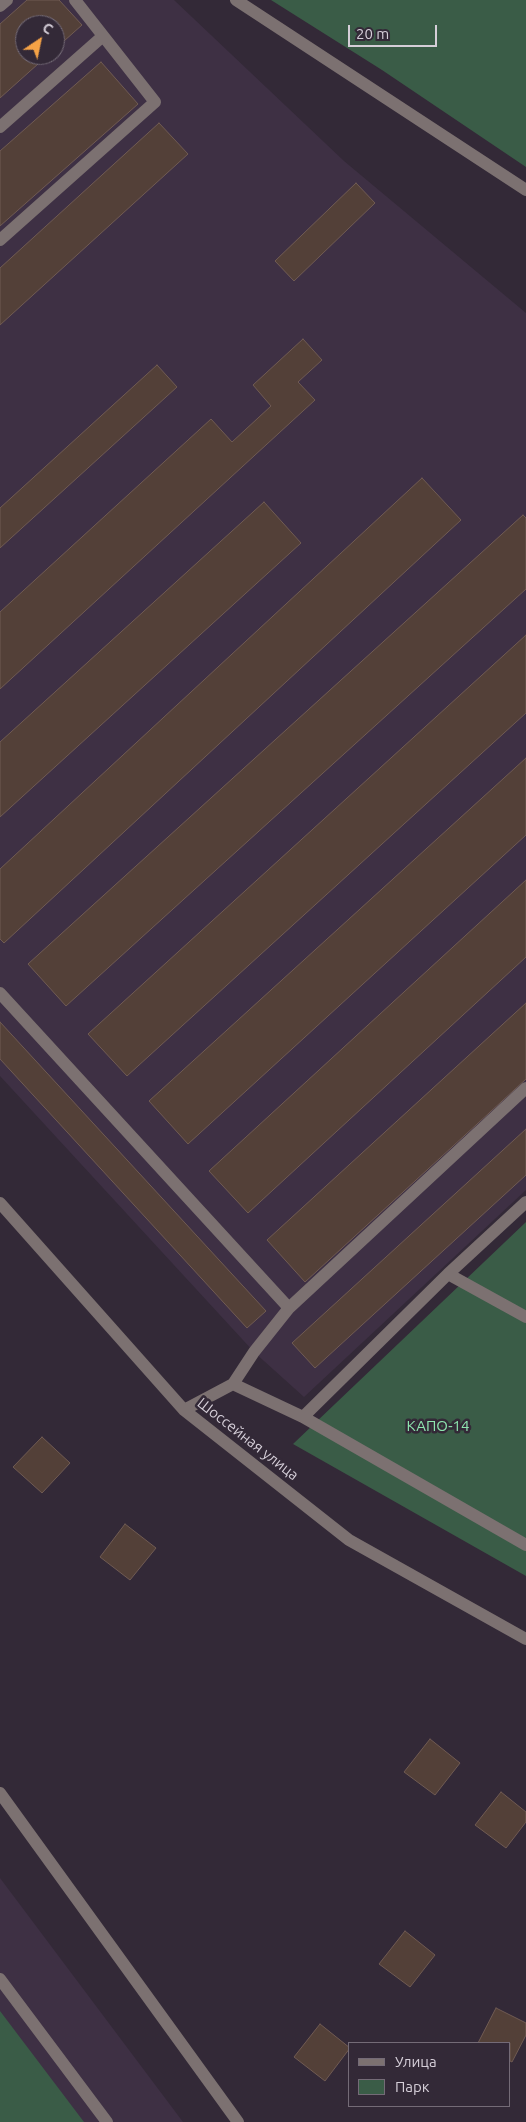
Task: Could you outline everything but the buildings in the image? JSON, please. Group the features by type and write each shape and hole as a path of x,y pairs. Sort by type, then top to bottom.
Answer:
{"street":[{"path":"0,6 7,0"},
{"path":"0,240 156,102 75,0"},
{"path":"236,0 526,190"},
{"path":"0,127 103,36"},
{"path":"0,992 289,1308"},
{"path":"184,1410 233,1384 254,1352 289,1308 526,1088"},
{"path":"303,1417 448,1274 526,1202"},
{"name":"Шоссейная улица","path":"0,1203 184,1410 349,1540 526,1639"},
{"path":"448,1274 526,1317"},
{"path":"233,1384 303,1417 526,1545"},
{"path":"0,1793 238,2122"},
{"path":"0,1979 106,2122"}],"shaded area":[{"path":"0,0 174,0 344,161 526,313 526,1190 304,1397 254,1352 0,1076"},
{"path":"0,1878 183,2122 0,2122"}],"green space":[{"path":"271,0 526,0 526,167 382,70"},
{"name":"КАПО-14","path":"526,1222 526,1576 293,1444"},
{"path":"0,2011 84,2122 0,2122"}]}
